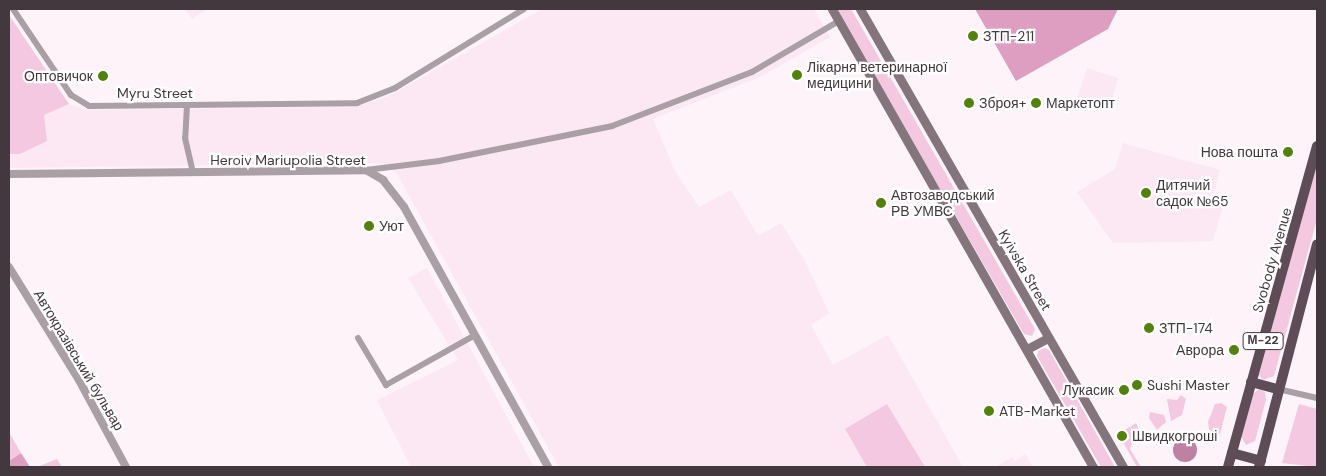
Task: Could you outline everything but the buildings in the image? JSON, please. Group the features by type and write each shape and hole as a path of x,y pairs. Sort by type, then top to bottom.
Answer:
{"highway":[{"name":"Svobody Avenue","path":"1228,467 1317,146"},
{"name":"М-22","path":"1260,464 1317,244"},
{"path":"1251,382 1278,389"},
{"path":"1232,452 1260,464"}],"main road":[{"path":"832,9 1093,467"},
{"name":"Kyivska Street","path":"860,9 1123,467"},
{"path":"1027,349 1048,338"}],"street":[{"name":"Myru Street","path":"13,9 71,95 81,103 187,105 346,104 366,100 395,88 524,9"},
{"path":"366,170 466,156 612,126 752,72 839,21"},
{"path":"187,105 185,138 193,172"},
{"name":"Heroiv Mariupolia Street","path":"9,174 366,170 384,180 393,190 548,467"},
{"name":"Автокразівський бульвар","path":"9,267 79,380 126,467"},
{"path":"358,338 386,385 475,335"},
{"path":"1278,389 1317,398"}],"shaded area":[{"path":"185,9 207,9 192,19"},
{"path":"542,9 814,9 830,37 762,76 653,119 675,171 699,207 731,190 758,236 781,223 805,261 829,313 811,325 833,365 888,335 963,467 559,467 397,174 387,163 9,168 9,154 21,154 44,115 69,104 87,110 354,107 387,97"},
{"path":"836,9 851,9 1035,329 1032,336 1024,334"},
{"path":"975,9 1118,9 1108,29 1016,81"},
{"path":"9,15 69,104 44,115 47,141 20,154 9,154"},
{"path":"1087,68 1118,78 1108,111 1076,100"},
{"name":"Дитячий садок №65","path":"1123,143 1220,170 1213,195 1225,198 1213,241 1113,243 1077,192 1115,169"},
{"path":"1317,161 1317,219 1274,376 1263,380 1259,375"},
{"path":"427,268 534,467 411,467 377,400 458,360 408,278"},
{"path":"1045,348 1049,350 1115,467 1101,467 1037,356 1038,351"},
{"path":"1259,389 1265,392 1266,400 1255,441 1246,445 1241,437 1253,394"},
{"path":"1181,395 1186,399 1182,415 1171,421 1167,399 1177,400"},
{"path":"1221,403 1227,407 1220,434 1216,435 1209,429 1208,422 1215,404"},
{"path":"887,404 925,467 867,467 845,429"},
{"path":"1299,404 1317,409 1317,467 1282,463"},
{"path":"1150,412 1164,415 1166,422 1157,430 1149,418"},
{"path":"1136,423 1142,436 1133,441 1130,449 1141,467 1137,467 1123,442 1130,438 1125,430"},
{"path":"9,432 21,453 9,461"},
{"path":"1185,438 1190,439 1196,445 1196,455 1190,461 1185,462 1180,461 1174,455 1173,450 1174,445 1180,439"},
{"path":"21,453 30,467 9,467 9,461"},
{"path":"1025,454 1033,467 995,467 1012,457 1015,461"},
{"path":"57,459 62,467 37,467"}],"place":[{"name":"ЗТП-211","path":"973,36"},
{"name":"Лікарня ветеринарної медицини","path":"797,75"},
{"name":"Оптовичок","path":"103,76"},
{"name":"Зброя+","path":"969,103"},
{"name":"Маркетопт","path":"1036,103"},
{"name":"Нова пошта","path":"1288,152"},
{"name":"Дитячий садок №65","path":"1146,193"},
{"name":"Автозаводський РВ УМВС","path":"881,203"},
{"name":"Уют","path":"369,226"},
{"name":"ЗТП-174","path":"1149,328"},
{"name":"Аврора","path":"1234,350"},
{"name":"Sushi Master","path":"1137,385"},
{"name":"Лукасик","path":"1124,390"},
{"name":"ATB-Market","path":"989,411"},
{"name":"Швидкогроші","path":"1122,436"}]}
